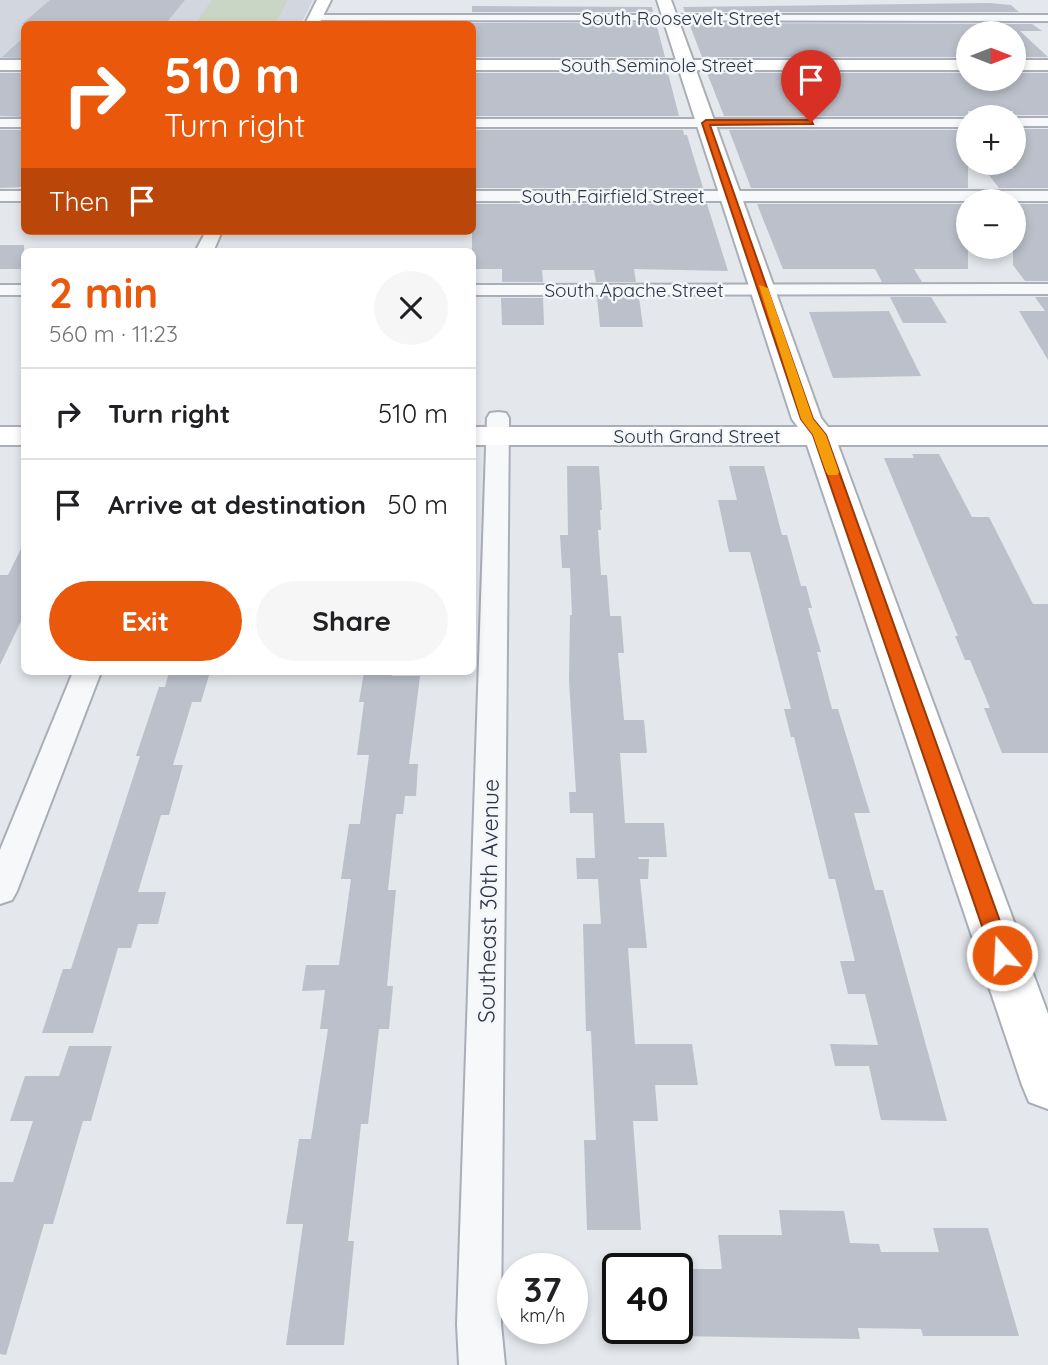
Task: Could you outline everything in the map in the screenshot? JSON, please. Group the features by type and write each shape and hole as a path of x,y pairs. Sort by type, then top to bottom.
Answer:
{"street":[{"path":"313,21 324,0"},
{"path":"667,9 763,290 1048,1085"},
{"name":"South Roosevelt Street","path":"313,21 667,9 1048,18"},
{"path":"0,65 21,65"},
{"name":"South Seminole Street","path":"476,65 956,65"},
{"path":"1026,65 1048,65"},
{"path":"476,123 956,122"},
{"path":"1026,122 1048,122"},
{"path":"0,123 21,123"},
{"path":"0,196 21,196"},
{"name":"South Fairfield Street","path":"476,196 1048,196"},
{"name":"South Apache Street","path":"476,290 1048,289"},
{"path":"0,290 21,290"},
{"name":"South Grand Street","path":"485,427 813,427 1048,418"},
{"path":"0,419 21,419"},
{"name":"Southeast 30th Avenue","path":"482,1365 479,1311 485,427"},
{"name":"South Grand Street","path":"813,427 1048,436"},
{"path":"0,436 21,436"},
{"path":"0,891 86,675"}],"shaded area":[{"path":"0,0 313,0 302,21 21,21 21,62 0,62"}],"green space":[{"path":"212,0 288,0 277,21 197,21"}],"building":[{"path":"50,0 185,0 168,21 26,21"},
{"path":"989,3 1011,5 1019,12 685,12 683,7"},
{"path":"472,6 652,7 653,12 472,12"},
{"path":"476,23 656,23 665,57 476,57"},
{"path":"689,23 956,24 956,57 702,57"},
{"path":"1026,24 1032,24 1042,31 1026,31"},
{"path":"1026,37 1048,57 1026,57"},
{"path":"21,40 21,58 2,57"},
{"path":"0,73 21,73 21,117 0,116"},
{"path":"476,73 668,73 679,116 476,116"},
{"path":"707,73 956,73 956,91 1026,91 1026,73 1048,73 1048,115 1026,115 1026,105 956,105 956,116 724,116"},
{"path":"1026,129 1048,129 1048,188 999,188 989,175 1026,175"},
{"path":"0,130 21,130 21,187 0,188"},
{"path":"476,130 683,130 684,135 687,135 703,188 476,188"},
{"path":"729,130 956,130 956,175 968,175 968,188 751,188"},
{"path":"476,204 707,204 728,271 634,269 636,282 596,282 594,270 542,270 543,282 502,282 502,269 476,269 476,248 472,248 472,235 476,235"},
{"path":"757,204 956,204 956,259 968,259 968,269 914,269 922,282 882,282 875,269 783,269"},
{"path":"1026,204 1048,204 1048,281 1025,281 1013,265 1013,259 1026,259"},
{"path":"0,245 24,245 24,248 21,248 21,269 0,269"},
{"path":"597,297 639,297 643,327 600,327"},
{"path":"890,297 931,297 947,323 903,323"},
{"path":"1035,297 1048,297 1048,360 1019,311 1045,311"},
{"path":"501,298 543,298 544,325 502,325"},
{"path":"889,311 921,376 833,378 809,312"},
{"path":"912,454 939,454 972,517 989,517 1033,604 1048,604 1048,753 1002,753 984,708 990,708 970,660 965,660 955,636 958,636 884,458 914,458"},
{"path":"567,466 599,466 602,510 601,530 598,530 601,575 607,575 610,616 621,616 624,653 618,653 624,720 644,720 647,753 620,753 625,823 664,823 667,857 638,857 649,859 648,879 640,879 647,948 628,948 635,1044 692,1044 698,1085 655,1085 658,1121 633,1121 641,1230 587,1230 584,1140 596,1140 591,1031 586,1031 583,924 601,924 598,879 577,879 576,858 595,858 593,813 570,813 569,792 576,792 569,681 572,615 570,568 562,568 560,535 568,535"},
{"path":"729,466 764,466 782,535 787,535 801,586 806,586 812,608 808,608 821,652 817,652 832,709 838,709 870,813 854,813 875,890 883,890 947,1121 881,1120 869,1066 835,1066 830,1044 878,1045 865,994 848,994 840,961 855,961 835,879 829,879 794,737 791,737 784,709 791,709 750,552 729,552 718,500 737,500"},
{"path":"21,549 21,621 0,665 0,575 8,575"},
{"path":"168,675 209,675 201,702 192,702 173,765 183,765 169,815 161,815 138,892 166,892 158,924 138,924 131,948 118,948 93,1033 42,1033 63,969 71,969 140,756 136,756 159,687 165,687"},
{"path":"364,675 420,676 409,764 418,764 416,796 405,796 403,814 396,814 388,890 396,890 387,986 393,986 389,1029 379,1029 368,1124 361,1124 348,1241 354,1241 344,1345 286,1345 303,1224 286,1224 299,1139 311,1139 328,1029 320,1029 325,990 302,991 306,965 339,965 351,879 341,879 349,824 360,824 369,755 357,755 364,702 359,702"},
{"path":"69,1046 112,1046 91,1121 83,1121 53,1224 44,1224 6,1355 0,1354 0,1182 13,1182 33,1121 10,1121 25,1076 59,1076"},
{"path":"779,1210 844,1211 850,1243 879,1244 881,1252 939,1252 933,1228 988,1228 1019,1336 923,1336 921,1329 858,1328 860,1339 693,1336 693,1269 722,1269 718,1235 782,1235"}],"slow traffic":[{"path":"762,288 807,419 819,435 832,472"}],"route":[{"path":"811,122 706,123 807,419 819,435 1002,955"}]}
